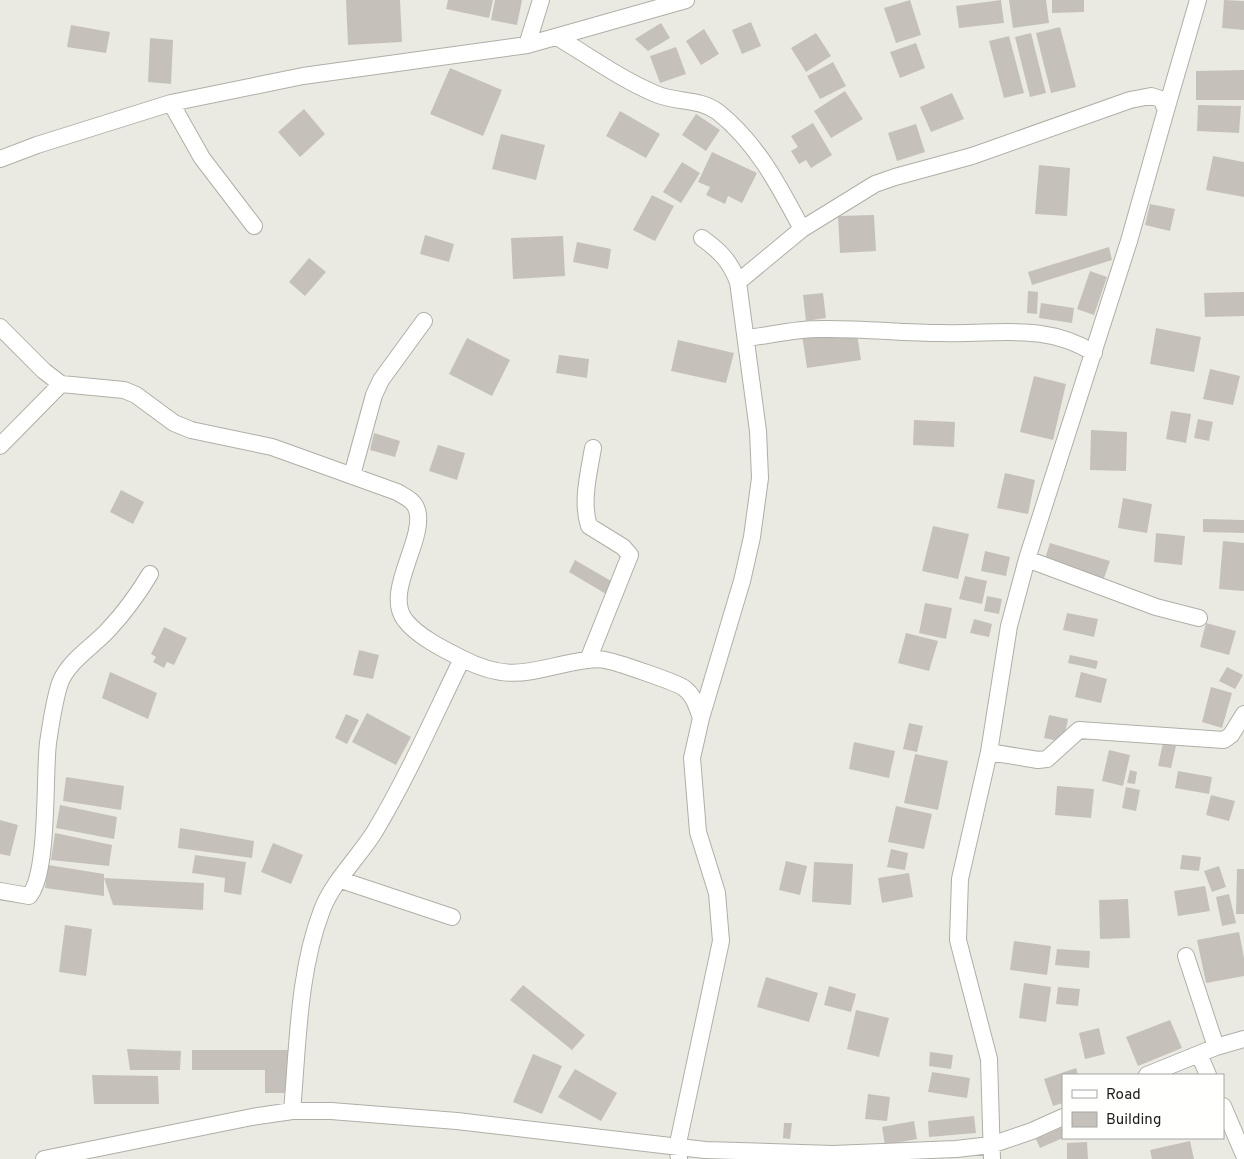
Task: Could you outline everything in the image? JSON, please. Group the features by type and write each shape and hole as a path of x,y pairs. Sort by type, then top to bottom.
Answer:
{"street":[{"path":"528,45 540,0"},
{"path":"0,159 37,145 171,103 303,76 528,45 686,0"},
{"path":"992,1152 989,1059 958,940 960,879 989,752 1010,626 1027,559 1053,471 1094,353 1198,0"},
{"path":"557,37 657,95 698,101 717,112 757,151 802,229"},
{"path":"738,282 802,229 858,194 895,177 972,156 1130,100 1150,96 1156,97 1161,99 1166,110"},
{"path":"171,103 202,158 254,226"},
{"path":"678,1154 721,941 717,893 702,845 696,815 692,758 701,718 742,581 757,508 760,478 758,431 738,282 731,264 720,250 702,238"},
{"path":"352,475 374,395 381,380 424,320"},
{"path":"0,327 44,371 61,384 124,390 136,395 174,423 191,430 272,447 397,492 411,500 417,510 418,523 399,593 399,607 404,620 418,632 462,659 496,672 523,674 588,660 609,661 684,687 693,698 701,718"},
{"path":"747,338 817,329 945,334 995,331 1038,332 1062,337 1094,353"},
{"path":"0,446 61,384"},
{"path":"588,660 630,555 624,547 589,526 586,517 588,479 593,448"},
{"path":"1027,559 1156,607 1199,618"},
{"path":"0,891 28,896 34,890 40,869 48,744 61,681 75,662 109,630 134,600 150,574"},
{"path":"292,1111 301,1010 309,958 323,906 375,832 425,736 462,659"},
{"path":"989,752 1038,760 1047,759 1079,730 1224,740 1232,736 1244,714"},
{"path":"341,880 452,917"},
{"path":"1186,956 1216,1046"},
{"path":"1149,1074 1216,1046 1244,1039"},
{"path":"1198,1054 1208,1074"},
{"path":"1224,1108 1244,1155"},
{"path":"44,1159 252,1117 292,1111 331,1111 456,1121 678,1154 833,1154 956,1149 992,1152 1062,1117"}],"building":[{"path":"346,0 400,0 402,42 348,45"},
{"path":"448,0 493,0 489,18 446,9"},
{"path":"495,0 522,0 517,25 491,20"},
{"path":"910,0 921,35 896,43 884,8"},
{"path":"1001,0 1004,23 959,28 956,6"},
{"path":"1009,0 1046,0 1049,23 1013,28"},
{"path":"1052,0 1084,0 1084,12 1052,13"},
{"path":"1224,0 1244,1 1244,30 1222,28"},
{"path":"751,22 761,46 742,54 732,30"},
{"path":"661,23 670,38 648,51 635,39"},
{"path":"71,25 110,32 106,53 67,47"},
{"path":"1060,27 1076,87 1051,93 1036,33"},
{"path":"704,29 719,54 701,65 686,41"},
{"path":"816,33 831,56 806,72 791,48"},
{"path":"1031,33 1046,93 1030,97 1015,37"},
{"path":"1009,36 1024,93 1004,98 989,41"},
{"path":"150,38 173,40 171,84 148,82"},
{"path":"916,43 925,68 900,78 890,52"},
{"path":"676,47 686,74 660,83 650,56"},
{"path":"833,62 846,86 820,99 807,76"},
{"path":"450,68 502,90 483,136 430,114"},
{"path":"1244,70 1244,100 1196,100 1196,71"},
{"path":"845,91 863,119 831,138 814,111"},
{"path":"952,93 964,119 931,132 920,107"},
{"path":"1198,105 1241,106 1239,133 1197,131"},
{"path":"304,109 325,134 300,157 278,132"},
{"path":"620,111 660,134 646,158 606,136"},
{"path":"696,114 720,130 706,151 682,135"},
{"path":"813,123 832,155 811,168 806,160 799,164 791,151 798,147 791,136"},
{"path":"916,124 925,152 897,161 888,133"},
{"path":"501,134 545,145 536,180 492,169"},
{"path":"712,152 757,173 742,203 728,196 725,204 706,195 710,187 698,182"},
{"path":"1213,156 1244,162 1244,197 1206,190"},
{"path":"682,162 700,173 681,203 663,192"},
{"path":"1039,165 1070,168 1067,216 1035,214"},
{"path":"652,195 674,206 655,241 633,230"},
{"path":"1150,204 1175,209 1170,231 1145,225"},
{"path":"874,215 876,251 840,253 838,216"},
{"path":"425,235 454,244 449,262 420,254"},
{"path":"563,236 565,276 513,279 511,238"},
{"path":"577,242 611,249 608,269 573,262"},
{"path":"1109,247 1112,260 1032,285 1028,272"},
{"path":"309,258 326,272 305,296 289,282"},
{"path":"1090,271 1107,277 1094,315 1077,309"},
{"path":"1028,291 1038,292 1037,314 1027,313"},
{"path":"1244,292 1244,316 1205,317 1204,293"},
{"path":"823,293 826,318 806,321 803,295"},
{"path":"1041,303 1074,308 1072,323 1039,318"},
{"path":"856,327 861,360 807,368 802,335"},
{"path":"1156,328 1201,337 1194,372 1150,364"},
{"path":"467,338 510,360 492,396 449,374"},
{"path":"678,340 734,353 726,383 671,371"},
{"path":"559,355 589,359 587,378 556,373"},
{"path":"1210,369 1240,376 1233,405 1203,399"},
{"path":"1034,376 1066,384 1053,440 1020,432"},
{"path":"1171,411 1191,414 1186,443 1166,439"},
{"path":"1198,419 1213,422 1209,441 1194,438"},
{"path":"914,420 955,422 954,447 913,445"},
{"path":"1091,430 1127,432 1126,471 1090,470"},
{"path":"374,433 400,441 395,457 370,450"},
{"path":"438,445 465,453 457,480 429,471"},
{"path":"1005,473 1035,480 1028,514 997,508"},
{"path":"121,490 144,502 133,524 110,512"},
{"path":"1123,498 1152,504 1147,533 1118,528"},
{"path":"1203,519 1244,520 1244,533 1203,532"},
{"path":"933,526 969,534 958,579 922,571"},
{"path":"1156,533 1185,536 1182,565 1154,562"},
{"path":"1223,541 1244,543 1244,591 1219,589"},
{"path":"1050,543 1110,561 1103,581 1044,562"},
{"path":"985,551 1010,557 1006,576 981,571"},
{"path":"575,560 618,585 611,597 569,572"},
{"path":"965,576 987,581 982,604 959,599"},
{"path":"987,596 1002,599 999,614 984,611"},
{"path":"925,603 952,608 946,639 919,633"},
{"path":"1067,613 1098,619 1094,637 1063,630"},
{"path":"974,619 992,624 989,637 970,633"},
{"path":"1206,623 1236,631 1229,655 1200,647"},
{"path":"164,627 187,638 174,665 167,662 164,668 153,662 156,657 151,654"},
{"path":"906,633 938,641 929,671 898,663"},
{"path":"359,650 379,655 373,679 353,675"},
{"path":"1070,655 1098,661 1096,669 1068,663"},
{"path":"1227,667 1243,675 1235,689 1219,681"},
{"path":"110,672 157,693 148,719 102,698"},
{"path":"1081,672 1107,679 1101,703 1075,697"},
{"path":"1211,687 1232,693 1222,728 1202,722"},
{"path":"367,713 411,737 396,765 352,742"},
{"path":"346,714 359,720 347,744 335,738"},
{"path":"1049,715 1068,719 1063,742 1044,738"},
{"path":"909,723 923,726 917,752 903,749"},
{"path":"854,742 895,751 889,778 849,769"},
{"path":"1163,743 1176,746 1171,768 1158,766"},
{"path":"1109,750 1130,755 1123,786 1102,781"},
{"path":"915,754 948,761 938,810 904,803"},
{"path":"1130,770 1137,772 1135,784 1127,783"},
{"path":"1178,771 1212,777 1209,794 1175,788"},
{"path":"66,777 124,786 121,810 63,801"},
{"path":"1057,786 1094,789 1091,818 1055,815"},
{"path":"1126,787 1140,790 1136,811 1122,808"},
{"path":"1211,795 1235,801 1229,821 1206,815"},
{"path":"60,805 117,817 114,839 56,828"},
{"path":"896,806 932,814 924,849 888,842"},
{"path":"0,820 18,825 10,856 0,854"},
{"path":"180,828 254,841 252,858 178,848"},
{"path":"55,833 112,845 109,866 51,860"},
{"path":"273,843 303,855 291,884 261,872"},
{"path":"891,849 908,853 905,870 887,867"},
{"path":"195,855 246,862 241,895 224,892 225,878 192,873"},
{"path":"1182,855 1201,857 1199,871 1180,869"},
{"path":"786,861 807,866 800,895 779,890"},
{"path":"814,862 853,864 851,905 812,902"},
{"path":"48,865 104,874 104,896 45,888"},
{"path":"1219,866 1226,887 1212,892 1204,871"},
{"path":"1237,869 1244,869 1244,914 1236,914"},
{"path":"909,873 913,897 882,903 878,878"},
{"path":"104,878 204,883 203,910 113,905"},
{"path":"1205,886 1210,911 1178,916 1174,891"},
{"path":"1229,894 1236,923 1222,926 1216,897"},
{"path":"1128,899 1130,938 1100,939 1099,900"},
{"path":"65,925 92,929 86,976 59,972"},
{"path":"1239,932 1244,958 1244,976 1206,983 1197,940"},
{"path":"1014,941 1051,946 1047,975 1010,970"},
{"path":"1057,949 1090,951 1089,968 1055,965"},
{"path":"766,977 818,993 809,1022 757,1007"},
{"path":"1024,983 1051,987 1046,1022 1019,1018"},
{"path":"523,985 585,1035 572,1050 510,1000"},
{"path":"829,986 856,994 851,1012 824,1005"},
{"path":"1058,987 1080,989 1078,1006 1056,1004"},
{"path":"856,1010 889,1018 879,1057 847,1049"},
{"path":"1170,1020 1182,1048 1138,1066 1126,1037"},
{"path":"1099,1028 1105,1054 1085,1059 1079,1033"},
{"path":"127,1049 181,1051 180,1070 130,1070"},
{"path":"192,1050 288,1050 288,1093 265,1093 265,1070 192,1070"},
{"path":"930,1052 953,1055 951,1069 929,1066"},
{"path":"533,1054 562,1066 542,1114 513,1102"},
{"path":"1076,1068 1078,1074 1062,1074 1062,1103 1053,1106 1044,1079"},
{"path":"575,1069 617,1093 601,1121 558,1097"},
{"path":"932,1072 970,1078 967,1098 928,1092"},
{"path":"92,1075 158,1076 159,1104 94,1104"},
{"path":"868,1094 890,1097 887,1121 865,1119"},
{"path":"974,1116 976,1133 929,1137 928,1121"},
{"path":"914,1121 917,1139 885,1145 882,1127"},
{"path":"784,1123 792,1123 790,1139 783,1138"},
{"path":"1062,1127 1062,1138 1040,1148 1036,1139"},
{"path":"1190,1141 1194,1159 1152,1159 1150,1150"},
{"path":"1087,1142 1088,1159 1067,1159 1067,1143"}]}
